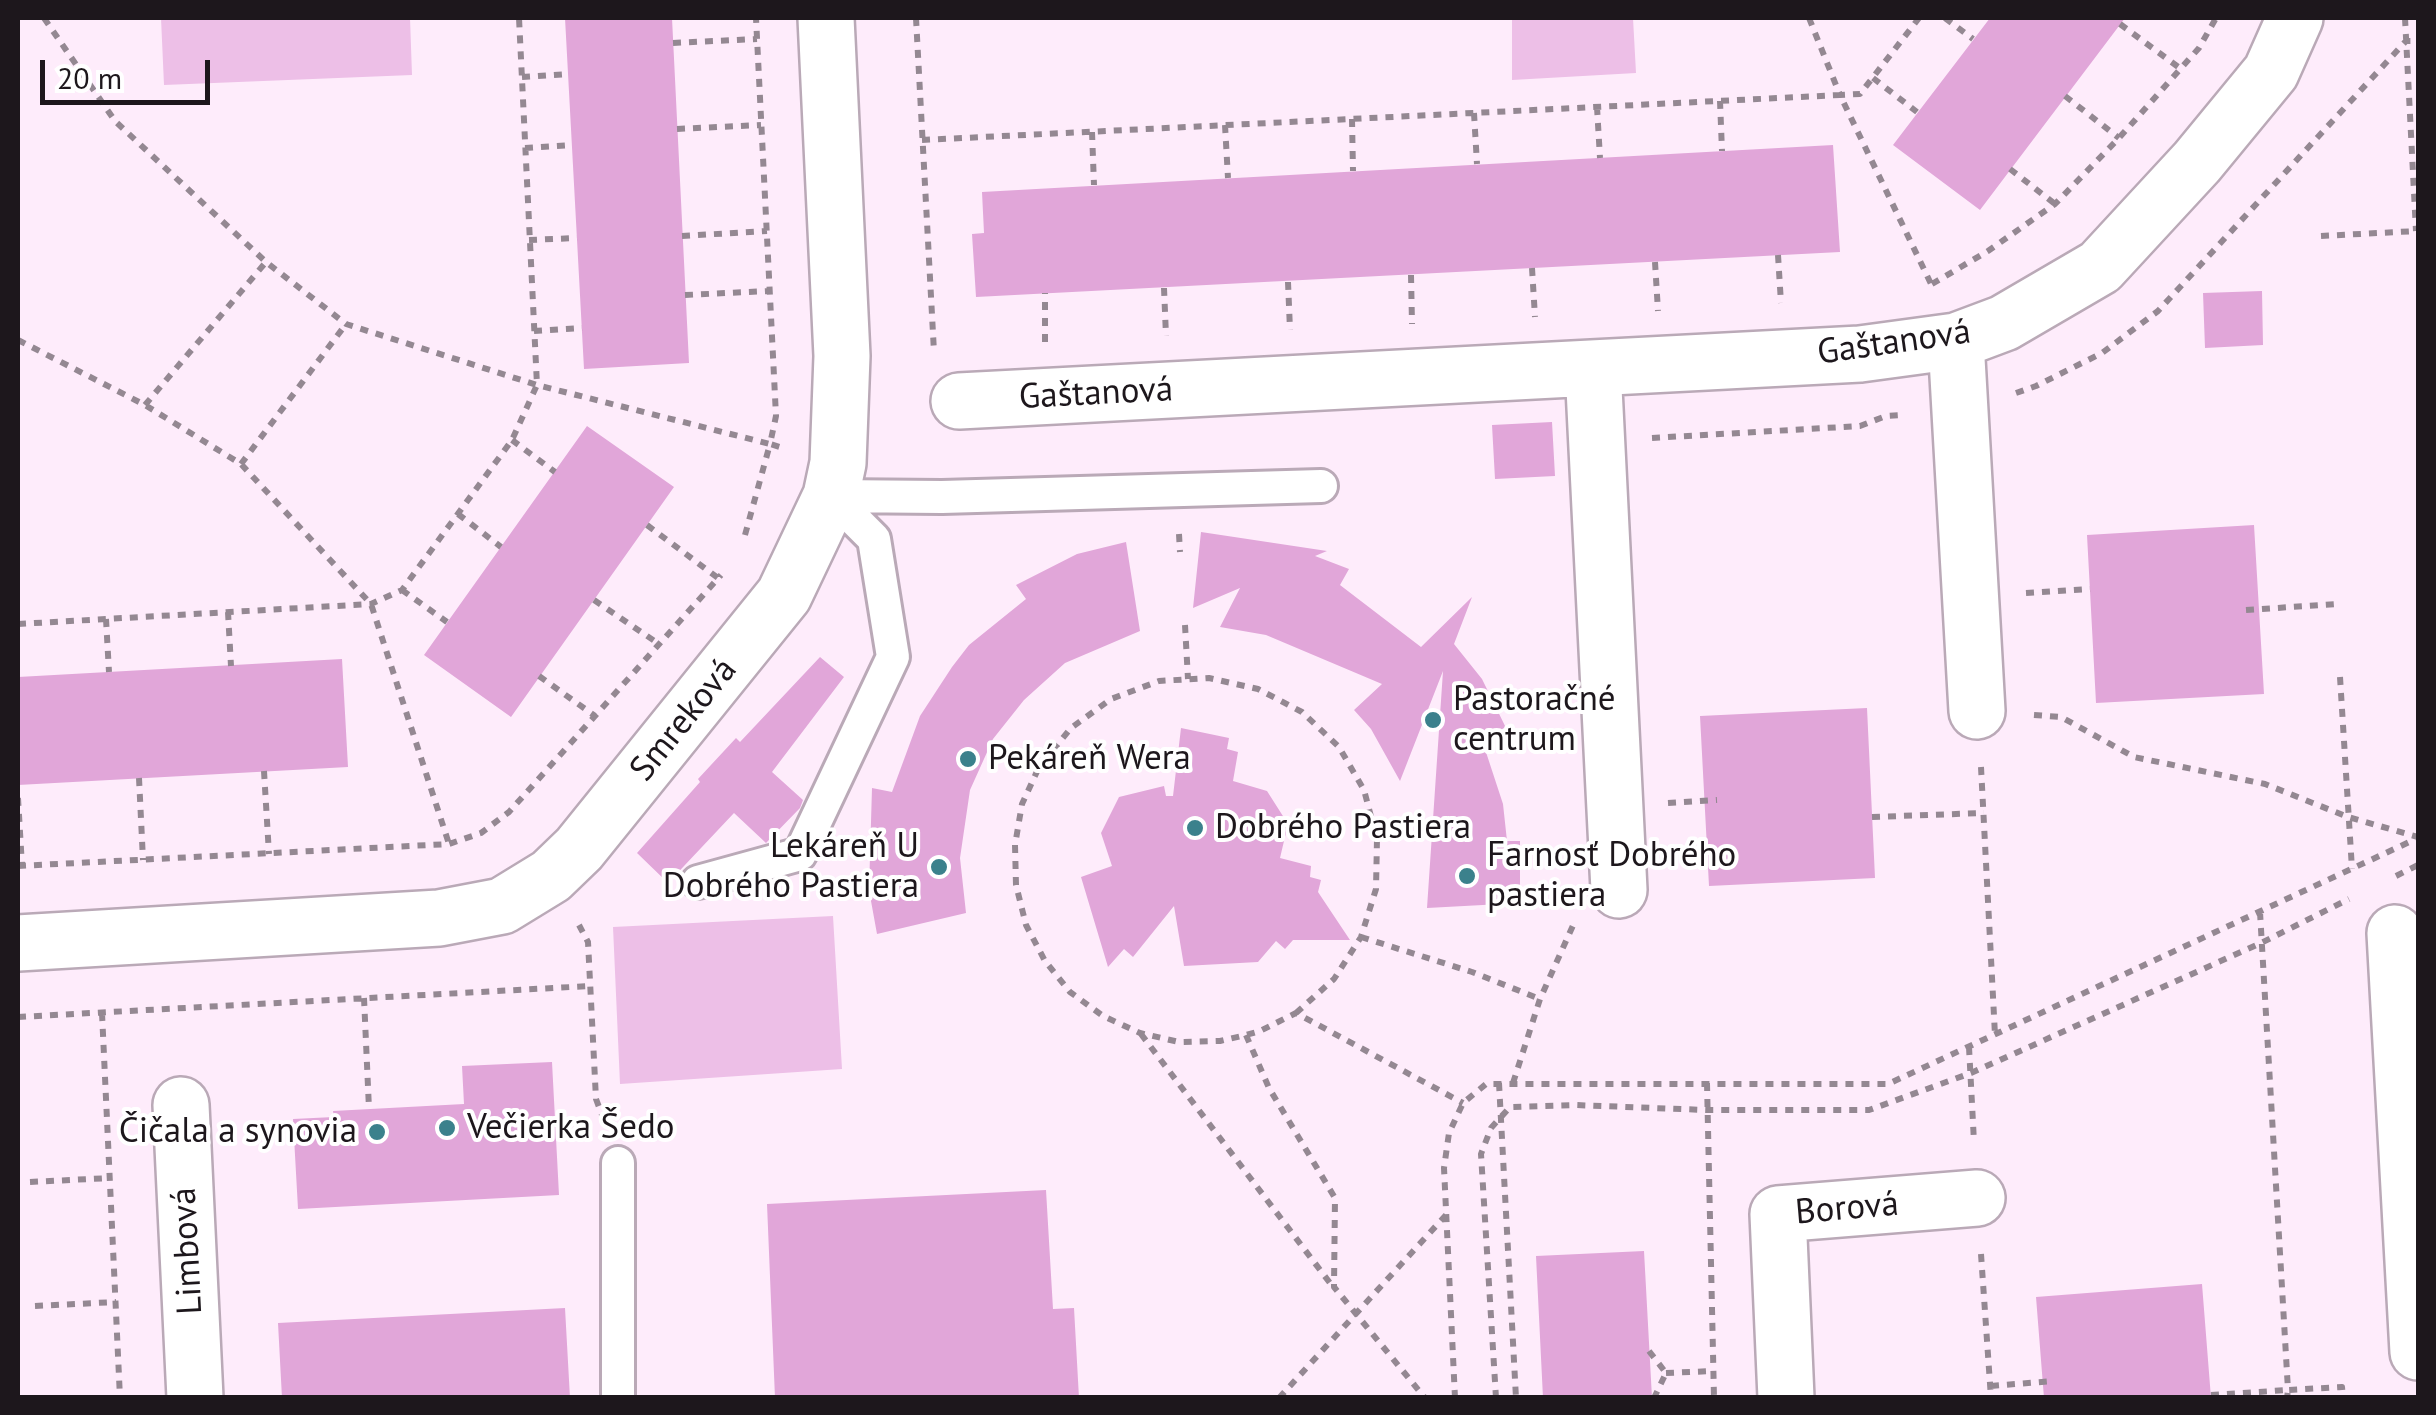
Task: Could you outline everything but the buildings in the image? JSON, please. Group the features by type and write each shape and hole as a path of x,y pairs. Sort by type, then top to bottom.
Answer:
{"street":[{"name":"Smreková","path":"18,943 439,918 502,906 551,876 580,849 784,595 834,479 842,356 826,18"},
{"name":"Gaštanová","path":"947,386 1593,368 1888,352 1956,342 2004,324 2100,267 2197,162 2271,72 2295,18"},
{"path":"1956,342 1977,711"},
{"path":"1593,368 1620,890"},
{"path":"2382,902 2418,1352"},
{"name":"Limbová","path":"181,1105 195,1398"},
{"name":"Borová","path":"1786,1398 1778,1214 1977,1198"}],"lane":[{"path":"834,479 942,498 1322,486"},
{"path":"698,882 800,854 893,657 874,539 834,479"},
{"path":"618,1164 618,1398"}],"path":[{"path":"44,18 115,121 266,262 346,324 537,385 770,444 834,479"},
{"path":"18,624 370,604 402,590 512,440 537,385 519,18"},
{"path":"740,548 776,416 756,18"},
{"path":"916,18 922,140 947,386"},
{"path":"1810,18 1840,95 1956,342"},
{"path":"922,140 1860,94 1919,18"},
{"path":"1945,18 1974,39"},
{"path":"1918,291 1988,251 2055,204 2200,48 2216,18"},
{"path":"2322,236 2417,231 2405,18"},
{"path":"2120,24 2180,69"},
{"path":"673,44 757,39"},
{"path":"522,77 568,74"},
{"path":"1873,78 1917,112"},
{"path":"2065,96 2120,138"},
{"path":"1720,101 1722,150"},
{"path":"1598,107 1600,158"},
{"path":"1474,113 1477,164"},
{"path":"1352,119 1354,171"},
{"path":"677,129 761,125"},
{"path":"1226,126 1228,178"},
{"path":"1092,132 1094,185"},
{"path":"524,148 572,145"},
{"path":"2010,169 2055,204"},
{"path":"682,236 767,231"},
{"path":"530,240 577,238"},
{"path":"1778,255 1781,312"},
{"path":"145,404 266,262"},
{"path":"1655,262 1659,317"},
{"path":"1532,268 1536,322"},
{"path":"1411,275 1412,330"},
{"path":"1288,282 1291,335"},
{"path":"1164,288 1166,342"},
{"path":"686,295 770,291"},
{"path":"1045,293 1045,348"},
{"path":"240,464 346,324"},
{"path":"534,330 582,328"},
{"path":"18,340 145,404 240,464 370,604 449,844"},
{"path":"512,440 555,472"},
{"path":"458,514 501,547"},
{"path":"647,526 718,578"},
{"path":"18,798 20,866 449,844 480,833 509,812 727,568"},
{"path":"402,590 447,622"},
{"path":"594,600 659,644"},
{"path":"2246,610 2337,604"},
{"path":"228,612 231,666"},
{"path":"106,618 109,672"},
{"path":"1185,625 1188,679"},
{"path":"539,676 595,716"},
{"path":"2340,677 2352,869"},
{"path":"1209,678 1258,688 1302,712 1339,747 1364,790 1377,839 1376,889 1361,938 1334,980 1296,1012 1260,1031 1220,1041 1179,1042 1140,1033 1103,1016 1070,992 1045,961 1026,924 1016,885 1015,845 1022,804 1039,767 1070,728 1111,699 1158,681 1188,679 1209,678"},
{"path":"1995,1035 1977,711 2061,717 2134,757 2264,784 2418,837"},
{"path":"264,771 268,854"},
{"path":"139,778 143,860"},
{"path":"1872,817 1984,812"},
{"path":"1455,1398 1444,1168 1448,1133 1463,1103 1486,1084 1888,1084 2418,837"},
{"path":"1496,1398 1481,1154 1491,1128 1510,1107 1574,1104 1706,1110 1869,1110 1970,1072 2262,943 2382,902 2418,865"},
{"path":"551,876 588,942 596,1098 618,1164"},
{"path":"1514,1083 1540,998 1588,892 1620,890"},
{"path":"2260,912 2287,1394"},
{"path":"1361,938 1472,972 1540,998"},
{"path":"18,1018 590,986"},
{"path":"364,998 370,1109"},
{"path":"1296,1012 1463,1103"},
{"path":"102,1013 120,1398"},
{"path":"1140,1033 1334,1288 1426,1398"},
{"path":"1246,1034 1269,1088 1335,1198 1334,1288"},
{"path":"1499,1083 1516,1398"},
{"path":"1707,1083 1714,1398"},
{"path":"30,1182 110,1178"},
{"path":"1279,1398 1446,1215"},
{"path":"36,1306 116,1302"},
{"path":"1649,1351 1666,1374"},
{"path":"1666,1374 1713,1371"},
{"path":"1654,1398 1666,1374"},
{"path":"1991,1386 2053,1381"},
{"path":"2211,1395 2287,1394 2342,1387 2342,1398"}],"shaded area":[{"path":"161,18 410,18 412,75 164,85"},
{"path":"1512,18 1633,18 1636,73 1512,80"},
{"path":"833,916 842,1069 620,1084 613,927"}],"place":[{"name":"Pastoračné centrum","path":"1433,720"},
{"name":"Pekáreň Wera","path":"968,759"},
{"name":"Dobrého Pastiera","path":"1195,828"},
{"name":"Lekáreň U Dobrého Pastiera","path":"939,867"},
{"name":"Farnosť Dobrého pastiera","path":"1467,876"},
{"name":"Večierka Šedo","path":"447,1128"},
{"name":"Čičala a synovia","path":"377,1132"}]}
